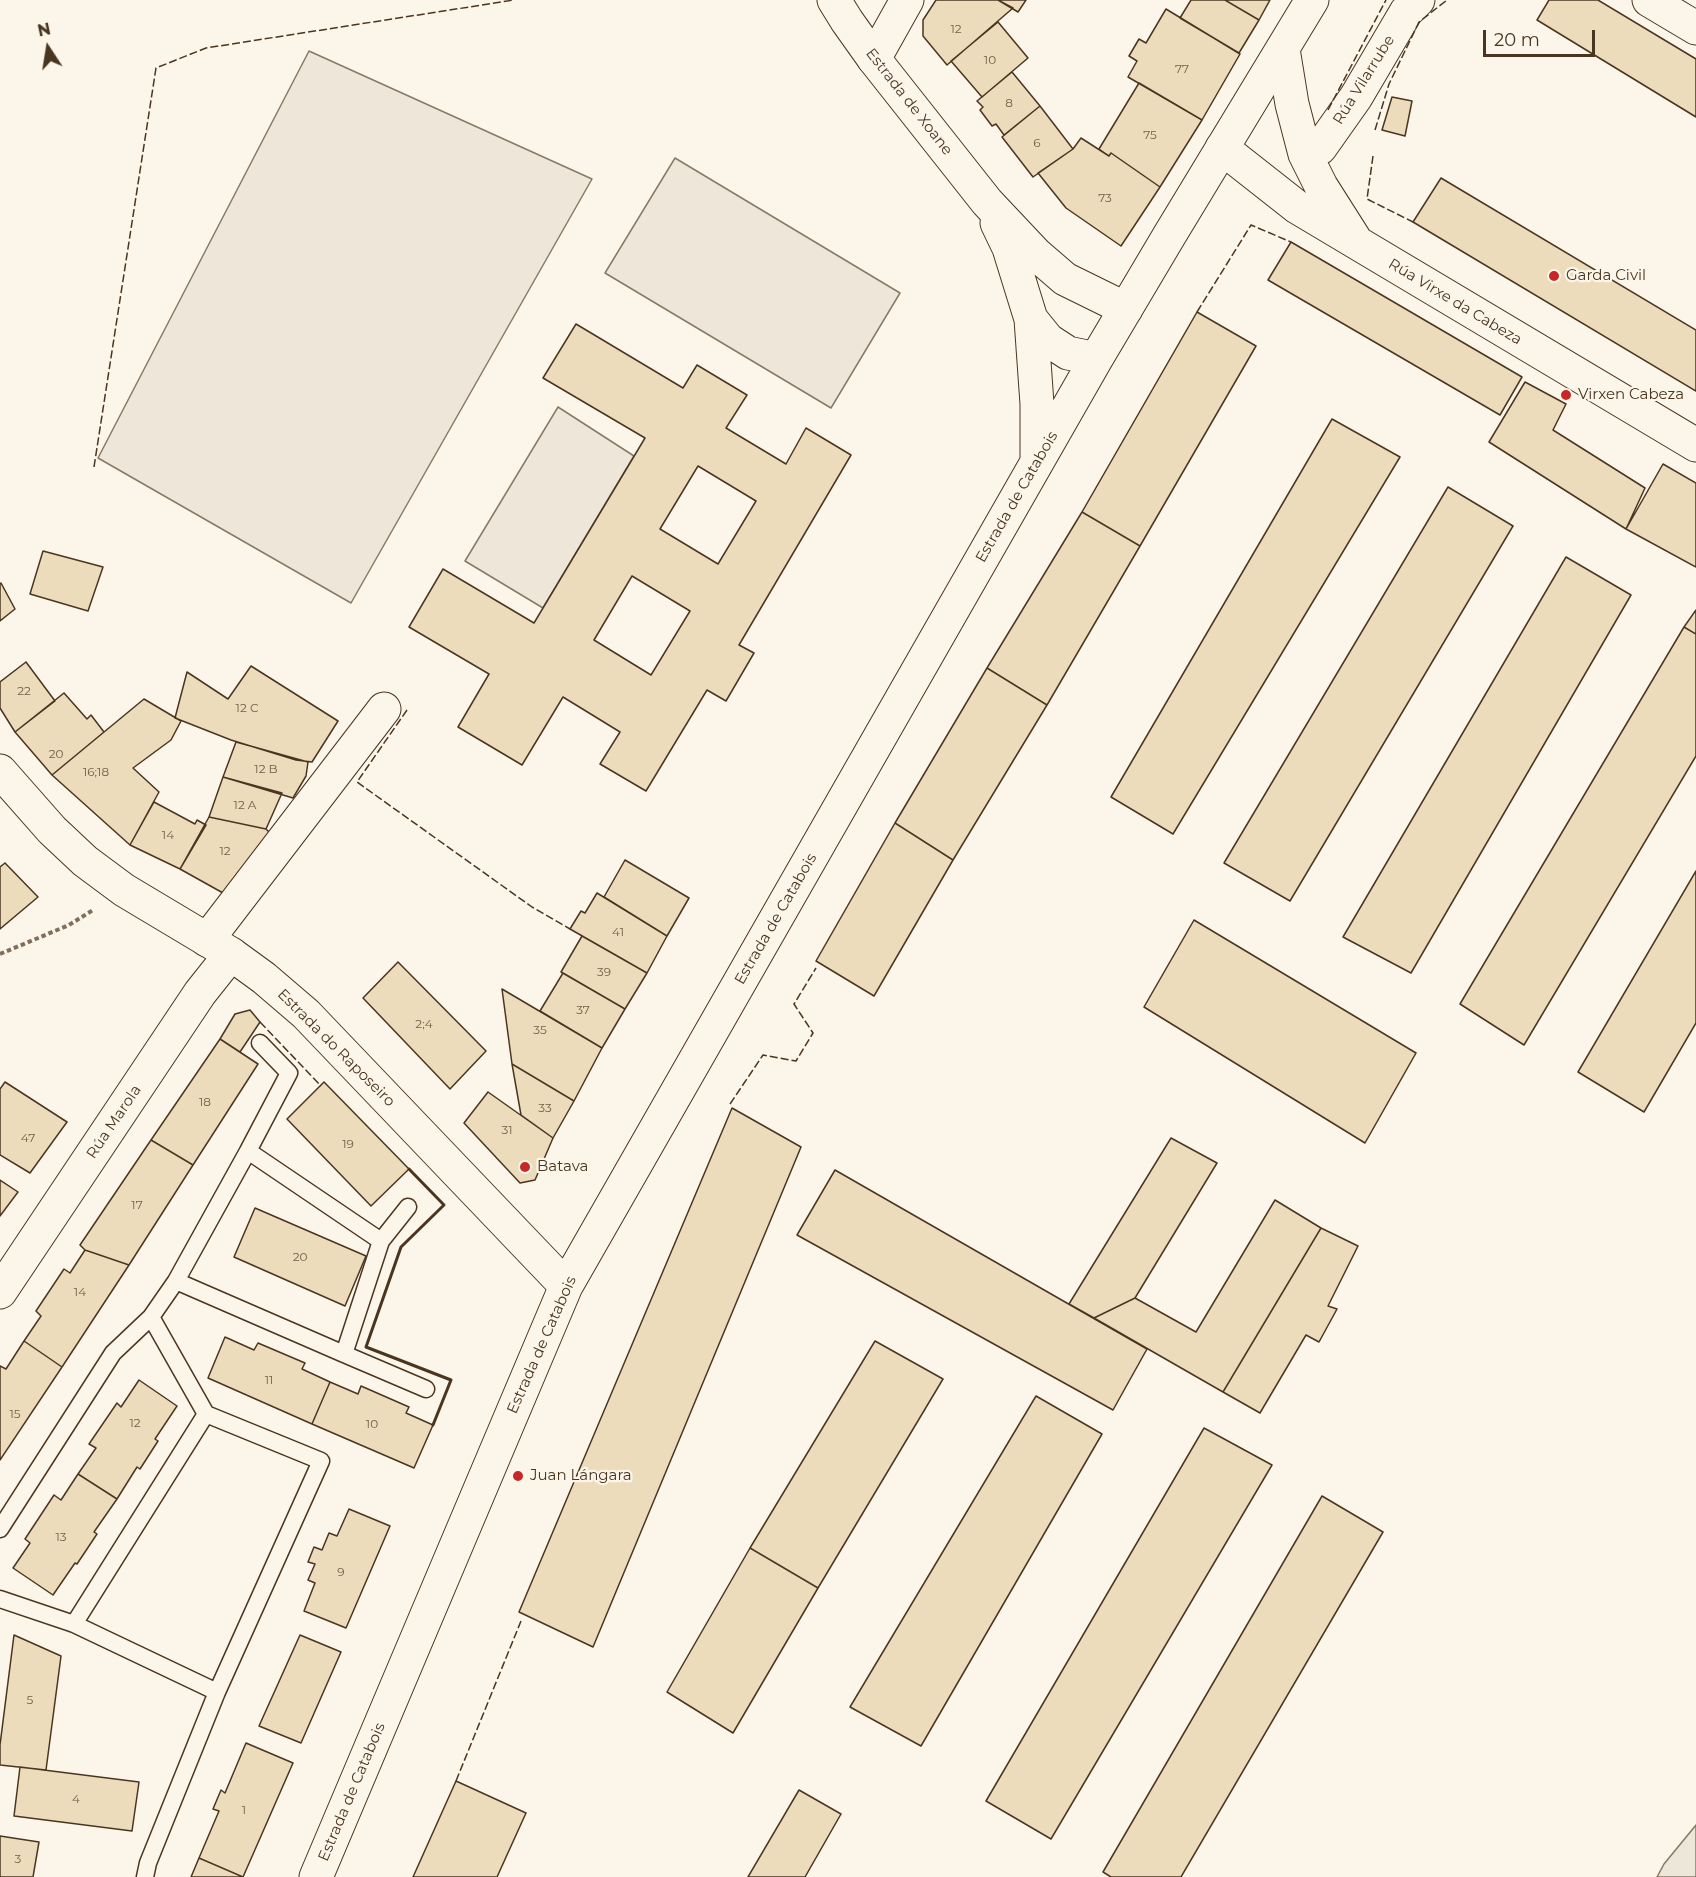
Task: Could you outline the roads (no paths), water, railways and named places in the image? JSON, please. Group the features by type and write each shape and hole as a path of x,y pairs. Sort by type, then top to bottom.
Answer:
{"main road":[{"name":"Estrada de Xoane","path":"834,0 874,59 987,202"},
{"path":"874,59 907,0"},
{"name":"Estrada de Catabois","path":"316,1877 566,1286 1096,359 1312,0"},
{"name":"Rúa Vilarrube","path":"1305,154 1320,148 1356,97 1406,12 1418,0"},
{"path":"1649,0 1696,28"},
{"path":"1283,49 1292,104 1305,154 1358,245"},
{"name":"Rúa Virxe da Cabeza","path":"1222,148 1297,207 1696,445"},
{"path":"987,202 1036,254 1065,279 1126,309"},
{"path":"987,202 1009,248 1031,320 1037,404 1037,462"},
{"path":"1031,320 1048,340 1068,353 1096,359"},
{"name":"Rúa Marola","path":"0,1292 201,993 219,947 384,709"},
{"name":"Estrada do Raposeiro","path":"0,771 60,838 84,861 124,890 219,947 264,978 306,1014 566,1286"}],"lane":[{"path":"0,1529 113,1353 151,1317 176,1281 248,1151 289,1073 260,1043"},
{"path":"248,1151 381,1241"},
{"path":"344,1354 381,1241 408,1207"},
{"path":"176,1281 426,1389"},
{"path":"145,1877 148,1863 217,1692 321,1461 206,1414 151,1317"},
{"path":"74,1623 206,1414"},
{"path":"0,1599 74,1623 217,1692"}],"place":[{"name":"Garda Civil","path":"1554,276"},
{"name":"Virxen Cabeza","path":"1566,395"},
{"name":"Batava","path":"525,1167"},
{"name":"Juan Lángara","path":"518,1476"}]}
